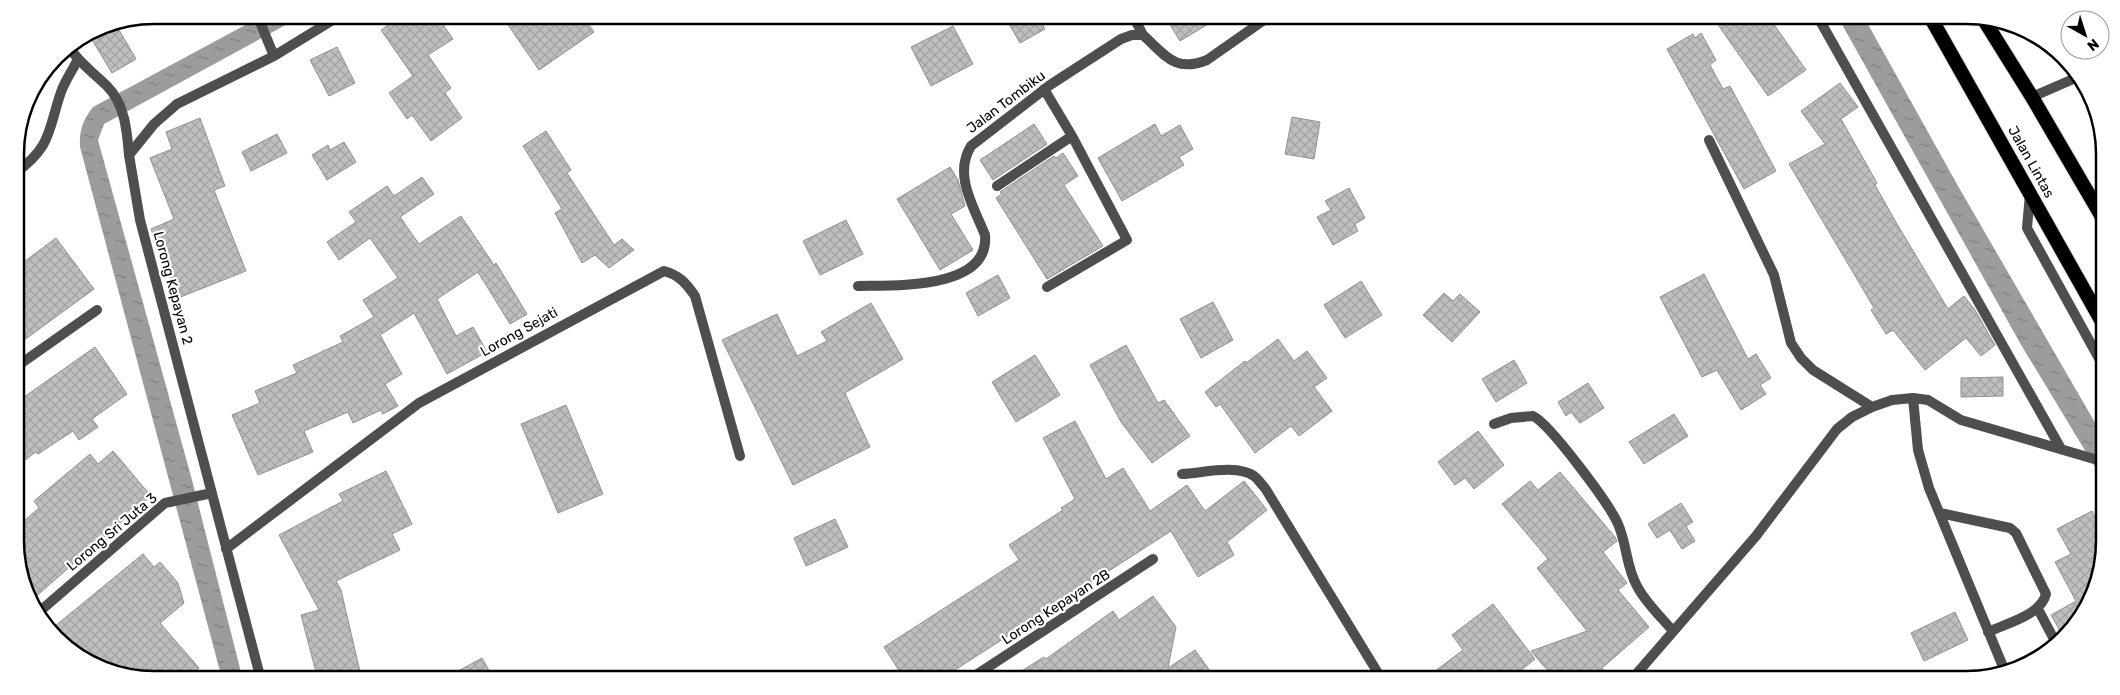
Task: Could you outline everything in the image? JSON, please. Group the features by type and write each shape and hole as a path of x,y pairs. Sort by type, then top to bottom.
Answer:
{"highway":[{"name":"Jalan Lintas","path":"1934,24 2096,310"},
{"path":"1989,26 2096,207"}],"street":[{"path":"261,24 274,56"},
{"path":"129,155 154,124 177,104 274,56 328,24"},
{"path":"1137,24 1143,35 1170,60 1186,66 1207,60 1258,24"},
{"path":"1822,24 2060,447"},
{"name":"Jalan Tombiku","path":"858,286 904,285 940,280 967,272 978,259 986,244 985,235 963,178 966,154 971,146 1044,89 1121,39 1143,35"},
{"path":"24,166 37,156 45,144 62,91 77,61 72,53"},
{"name":"Lorong Kepayan 2","path":"77,61 108,87 126,119 129,155 140,220 259,671"},
{"path":"2032,97 2073,79"},
{"path":"1044,89 1072,136 1127,240 1047,287"},
{"path":"997,186 1072,136"},
{"path":"1709,140 1774,275 1791,343 1801,358 1814,370 1872,406"},
{"path":"2030,194 2027,228 2096,353"},
{"name":"Lorong Sejati","path":"226,549 419,403 664,271 675,274 686,283 695,296 740,456"},
{"path":"24,361 97,310"},
{"path":"1913,398 1918,450 1929,488 2003,666"},
{"path":"1639,671 1756,536 1836,429 1872,406 1892,400 1913,398 1928,400 1960,420 2060,447 2096,459"},
{"path":"1494,424 1511,418 1534,416 1548,427 1611,510 1624,539 1637,588 1673,631"},
{"path":"1182,474 1243,471 1254,476 1265,488 1377,671"},
{"name":"Lorong Sri Juta 3","path":"43,609 165,503 212,493"},
{"path":"1940,514 2002,526 2016,533 2046,594 2044,602 2038,609 1988,632"},
{"name":"Lorong Kepayan 2B","path":"982,671 1153,559"},
{"path":"2038,609 2053,638"}],"water":[{"path":"247,24 287,24 104,124 98,140 192,480 241,671 220,671 80,147 81,130 84,121 93,107"},
{"path":"1842,24 1868,24 1958,186 2096,424 2096,469 2020,343"}],"building":[{"path":"390,24 443,24 453,39 428,55 451,88 445,93 462,118 431,141 412,115 407,119 389,93 413,76 381,30"},
{"path":"507,24 588,24 594,32 539,70"},
{"path":"1009,24 1042,24 1045,29 1020,43"},
{"path":"1170,24 1208,24 1180,41"},
{"path":"1718,24 1774,24 1806,70 1768,96"},
{"path":"953,26 973,64 931,86 911,47"},
{"path":"118,29 136,59 112,73 92,39"},
{"path":"1701,33 1716,60 1710,65 1723,89 1730,86 1776,171 1744,189 1667,49 1693,34 1695,38"},
{"path":"337,47 355,83 329,96 310,60"},
{"path":"1840,83 1858,107 1841,119 1877,183 1875,185 1897,224 1948,309 1964,296 1975,310 1995,345 1981,356 1966,338 1925,370 1893,330 1886,334 1871,310 1874,308 1789,164 1825,144 1801,111"},
{"path":"1292,117 1320,122 1314,159 1285,154"},
{"path":"200,118 225,186 214,190 246,271 178,298 151,229 174,219 150,158 172,149 166,132"},
{"path":"1034,124 1047,144 993,180 980,160"},
{"path":"1155,124 1161,136 1180,125 1193,149 1179,157 1184,165 1122,201 1098,158"},
{"path":"546,131 571,170 567,173 614,245 622,239 634,250 609,268 595,255 582,263 555,213 562,209 523,146"},
{"path":"277,134 287,153 251,171 242,152"},
{"path":"344,142 356,162 327,180 312,155 328,145 330,150"},
{"path":"1063,153 1078,176 1064,185 1103,246 1047,279 996,198 1002,194 1000,192 1054,156 1056,158"},
{"path":"950,167 958,180 965,206 951,214 973,250 940,270 897,199"},
{"path":"422,177 434,194 400,217 419,244 461,216 494,265 496,263 527,314 510,324 478,272 437,299 456,336 473,327 487,352 447,374 414,313 380,335 402,374 385,384 398,406 383,414 381,410 353,423 348,412 304,431 313,452 258,475 232,415 260,403 255,391 297,373 293,365 343,342 340,336 374,317 363,300 398,278 370,238 339,260 327,242 356,222 349,212 387,186 394,196"},
{"path":"1349,188 1365,218 1355,224 1358,231 1333,245 1317,217 1331,210 1325,201"},
{"path":"846,220 863,254 820,275 803,241"},
{"path":"56,238 94,289 24,340 24,274 27,272 24,268 24,262"},
{"path":"1704,274 1748,359 1756,354 1771,378 1760,385 1766,394 1741,410 1717,370 1702,377 1660,297"},
{"path":"998,275 1010,298 978,316 966,293"},
{"path":"1361,281 1382,315 1345,338 1324,305"},
{"path":"1444,293 1453,301 1460,294 1480,312 1452,342 1423,315"},
{"path":"1213,302 1233,340 1201,358 1180,319"},
{"path":"871,303 903,359 845,393 870,447 793,485 722,340 777,314 797,356 827,341 821,332"},
{"path":"1278,339 1294,361 1307,351 1327,378 1314,387 1332,411 1299,436 1291,426 1255,453 1220,404 1216,407 1205,392 1245,361 1246,363"},
{"path":"1126,345 1158,403 1164,400 1190,436 1152,463 1121,422 1090,365"},
{"path":"95,347 127,394 92,419 98,427 79,440 73,431 24,461 24,397"},
{"path":"1035,355 1060,395 1016,422 992,382"},
{"path":"1514,360 1527,383 1496,402 1482,379"},
{"path":"2003,377 2003,396 1961,397 1961,378"},
{"path":"1588,383 1604,408 1580,423 1571,412 1566,416 1558,402"},
{"path":"566,405 603,494 558,513 521,424"},
{"path":"1674,414 1688,436 1644,464 1629,442"},
{"path":"1075,421 1106,479 1123,468 1150,511 1187,485 1205,511 1244,481 1267,510 1227,542 1234,555 1198,577 1171,531 953,671 899,671 884,647 1019,560 1009,545 1063,510 1061,508 1075,499 1043,438"},
{"path":"1478,431 1504,465 1474,489 1465,478 1455,485 1438,462"},
{"path":"113,451 151,496 36,596 26,567 24,521 39,508 34,501 90,454 98,464"},
{"path":"386,471 412,524 392,534 400,550 336,581 341,590 360,671 316,671 301,615 319,610 279,535 343,501 339,494"},
{"path":"1560,472 1615,537 1617,541 1603,552 1627,583 1618,590 1649,627 1602,668 1604,671 1548,671 1531,651 1587,631 1537,568 1548,559 1502,504 1530,481 1538,490"},
{"path":"1681,503 1693,522 1686,526 1695,541 1682,549 1670,530 1657,538 1648,524"},
{"path":"2092,511 2096,519 2095,559 2092,575 2083,599 2060,631 2051,615 2076,601 2055,562 2071,554 2057,529"},
{"path":"835,519 848,547 806,566 794,538"},
{"path":"143,554 154,567 160,562 178,583 184,603 160,623 199,668 195,671 153,671 120,667 88,654 68,639 55,626"},
{"path":"1153,596 1176,627 1168,668 1195,650 1210,671 1022,671 1044,657 1046,659 1113,611 1119,620"},
{"path":"1493,604 1535,659 1520,671 1435,671 1463,650 1452,635"},
{"path":"1955,612 1968,640 1924,661 1911,633"},
{"path":"482,658 489,671 458,671"}]}
